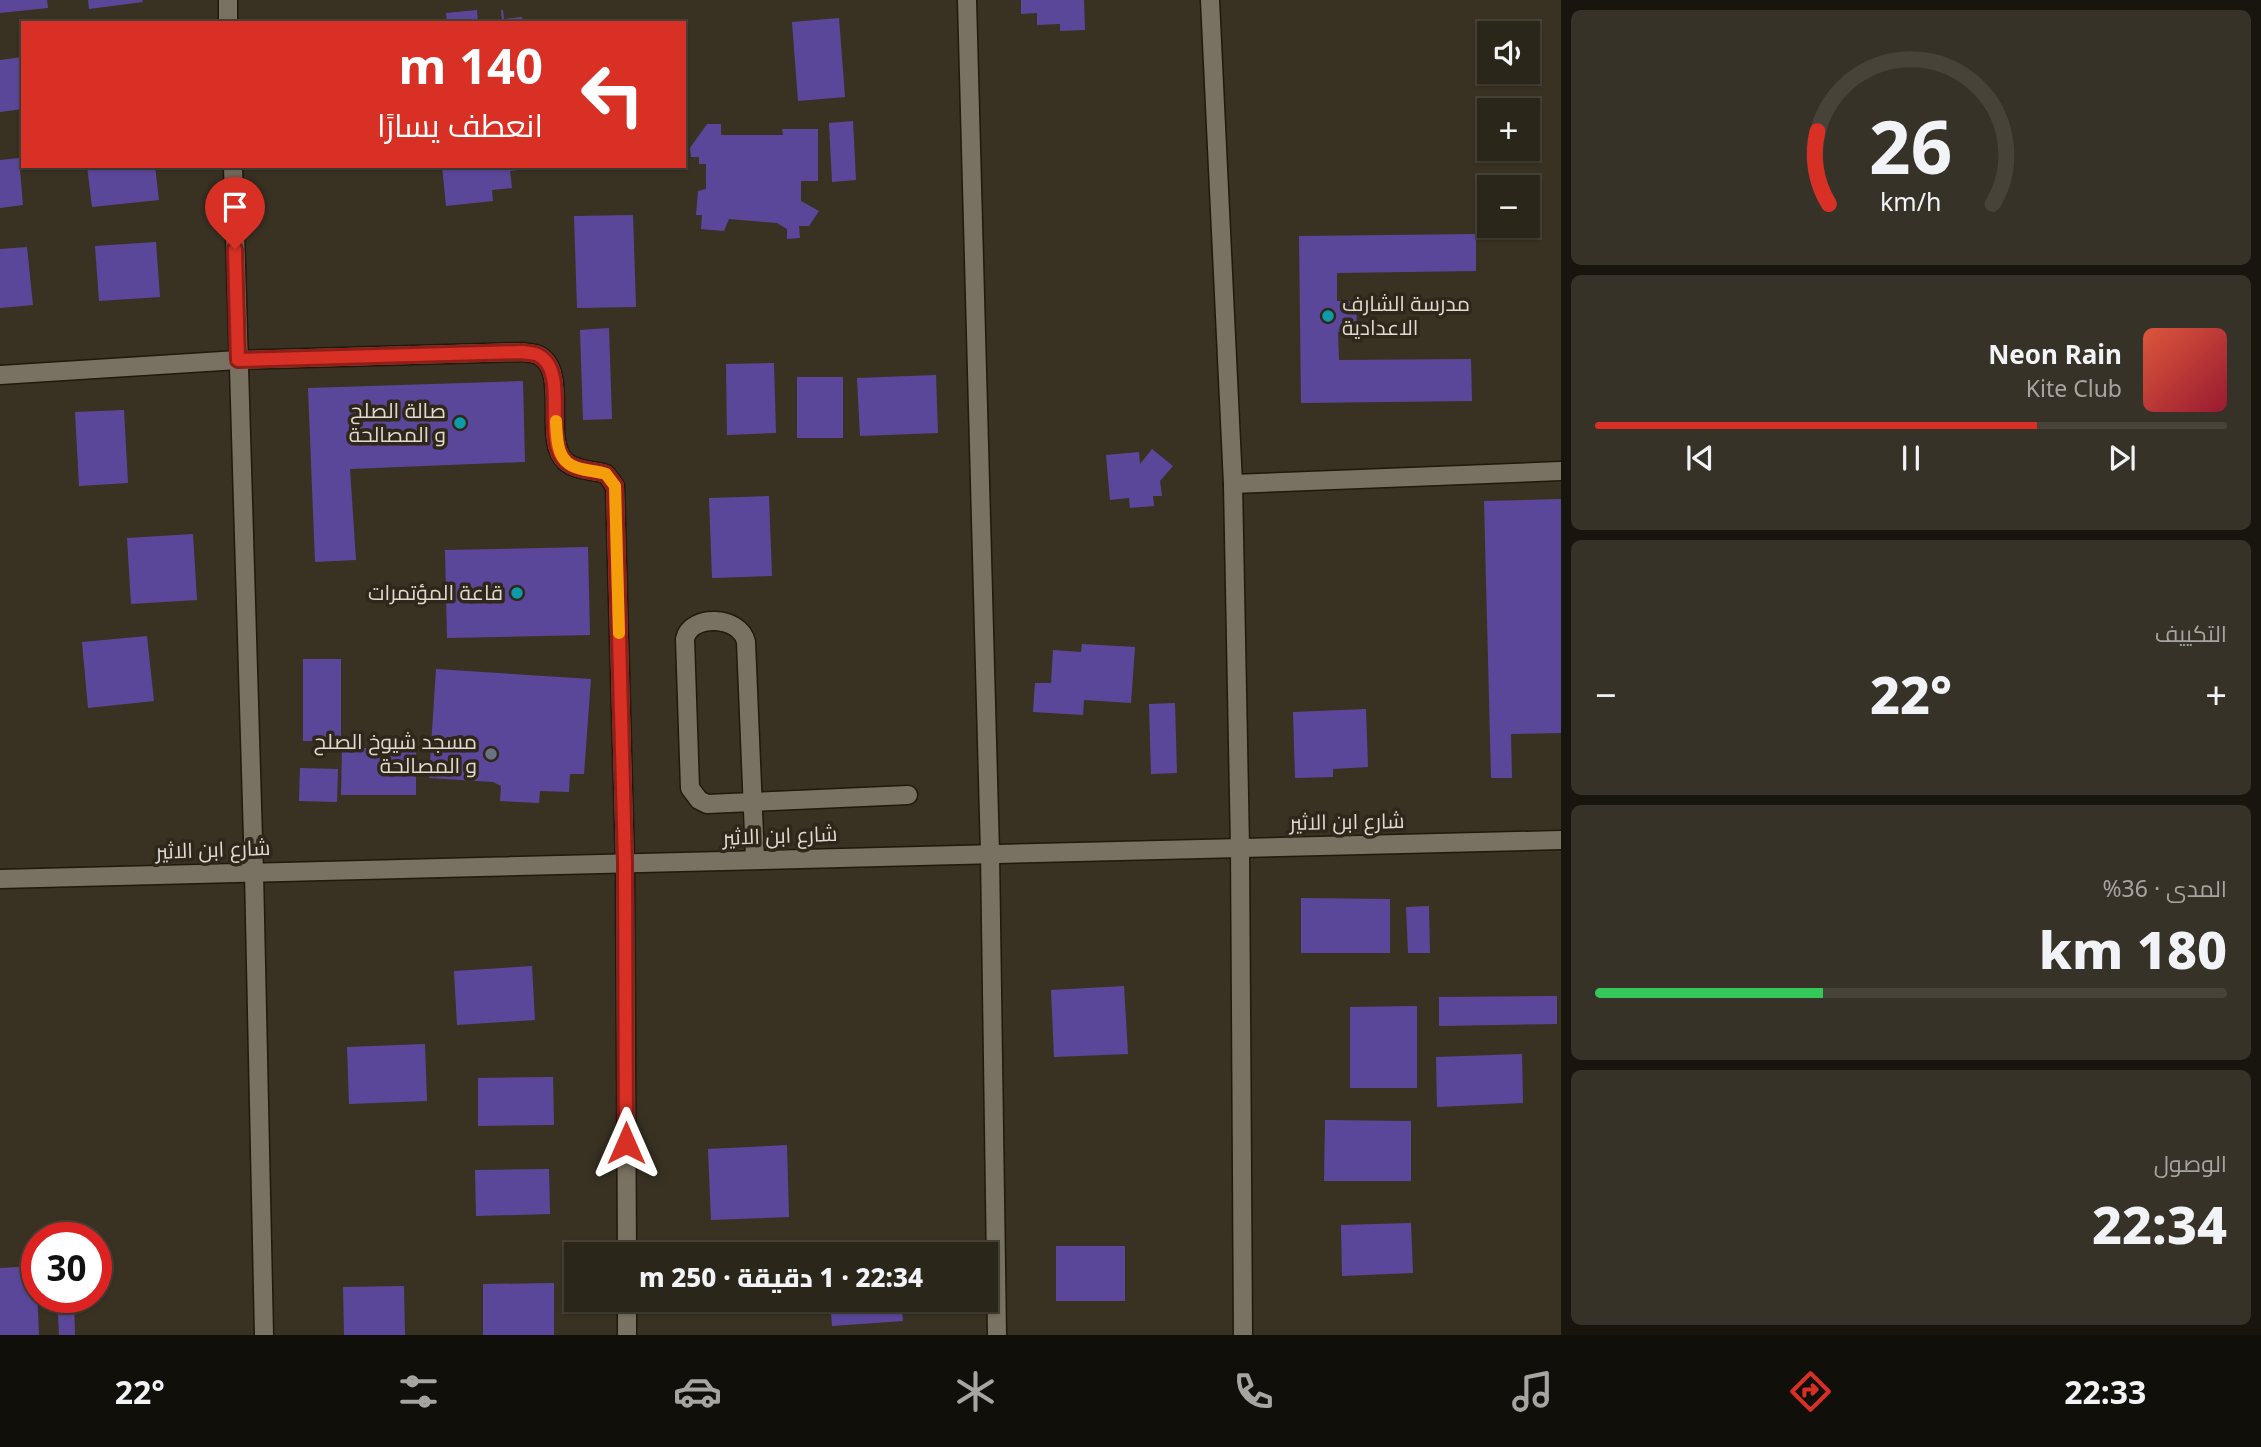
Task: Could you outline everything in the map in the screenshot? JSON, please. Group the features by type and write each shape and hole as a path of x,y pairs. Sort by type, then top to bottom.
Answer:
{"street":[{"path":"228,0 228,21"},
{"path":"967,0 990,853 996,1335"},
{"path":"1210,0 1233,484 1240,847 1243,1335"},
{"path":"233,168 254,872 264,1335"},
{"path":"0,375 238,360 522,352 538,355 548,364 553,376 558,447 564,460 577,468 606,474 615,486 625,863 627,1242"},
{"path":"1233,484 1561,471"},
{"path":"755,859 752,801 744,635 733,624 694,624 685,639 690,788 699,800 707,804 752,801 908,795"},
{"name":"شارع ابن الاثير","path":"0,879 1561,840"},
{"path":"627,1312 627,1335"}],"building":[{"path":"0,0 47,0 48,8 0,13"},
{"path":"88,0 142,0 143,2 89,9"},
{"path":"1021,0 1084,0 1085,30 1060,31 1060,24 1037,25 1037,13 1021,14"},
{"path":"477,10 478,21 447,21 446,13"},
{"path":"501,10 504,19 522,17 523,21 496,21 502,20"},
{"path":"839,18 845,97 798,101 792,22"},
{"path":"21,57 21,109 0,112 0,60"},
{"path":"853,121 856,180 832,182 829,123"},
{"path":"707,124 721,124 721,135 783,135 782,129 818,129 818,181 801,181 801,201 819,211 809,226 799,226 800,238 787,239 787,229 777,223 729,219 724,231 701,229 702,215 696,215 698,191 706,189 706,164 699,164 699,157 691,157 690,148"},
{"path":"19,158 23,205 0,208 0,160"},
{"path":"87,168 155,168 159,200 92,207"},
{"path":"442,168 526,168 510,171 512,188 492,190 493,201 446,206"},
{"path":"633,215 636,307 577,308 574,216"},
{"name":"مدرسة الشارف الاعدادية","path":"1476,234 1476,271 1337,273 1337,301 1356,301 1357,331 1338,332 1339,360 1471,359 1472,401 1301,403 1299,236"},
{"path":"156,242 160,297 99,301 95,246"},
{"path":"27,247 33,305 0,308 0,249"},
{"path":"609,328 612,419 583,420 580,330"},
{"path":"774,363 776,433 727,435 726,364"},
{"path":"936,375 938,433 860,436 857,378"},
{"path":"797,377 843,377 843,438 797,438"},
{"path":"523,381 525,462 350,469 356,560 315,562 308,388"},
{"path":"124,410 128,483 79,486 75,412"},
{"path":"1152,449 1173,466 1160,481 1162,496 1153,496 1154,506 1130,508 1129,498 1110,500 1106,455 1139,452 1140,464"},
{"path":"769,496 772,576 712,578 709,498"},
{"path":"1561,499 1561,733 1511,734 1512,778 1491,778 1484,501"},
{"path":"193,534 197,600 131,604 127,538"},
{"name":"قاعة المؤتمرات","path":"588,547 590,635 447,638 445,550"},
{"path":"147,636 154,701 88,708 82,642"},
{"path":"1082,644 1135,647 1131,703 1084,700 1083,715 1033,712 1035,683 1051,683 1053,650 1081,652"},
{"path":"303,659 341,659 341,741 303,741"},
{"path":"436,669 591,679 584,774 570,774 569,792 540,791 539,803 500,801 501,786 493,782 429,778"},
{"path":"1175,703 1177,773 1151,774 1149,704"},
{"path":"1366,709 1368,767 1333,769 1333,777 1295,778 1293,712"},
{"path":"342,748 416,748 416,795 341,795"},
{"path":"300,768 338,769 337,802 299,801"},
{"path":"1301,898 1390,899 1390,953 1301,953"},
{"path":"1429,906 1430,953 1408,953 1406,907"},
{"path":"532,966 535,1020 457,1025 454,971"},
{"path":"1124,986 1128,1054 1054,1057 1051,990"},
{"path":"1557,996 1557,1024 1439,1026 1439,997"},
{"path":"1417,1006 1417,1088 1350,1088 1350,1007"},
{"path":"425,1044 427,1101 349,1104 347,1047"},
{"path":"1522,1054 1523,1103 1437,1107 1436,1057"},
{"path":"553,1077 554,1125 478,1126 478,1078"},
{"path":"1325,1120 1411,1121 1411,1181 1324,1181"},
{"path":"787,1145 789,1217 711,1220 708,1149"},
{"path":"549,1169 550,1214 476,1216 475,1170"},
{"path":"1411,1223 1413,1273 1342,1276 1341,1225"},
{"path":"1056,1246 1125,1246 1125,1301 1056,1301"},
{"path":"21,1267 21,1313 38,1313 39,1335 0,1335 0,1268"},
{"path":"554,1283 554,1335 483,1335 483,1284"},
{"path":"404,1286 405,1335 344,1335 343,1287"},
{"path":"831,1312 902,1312 903,1321 832,1326"},
{"path":"58,1313 74,1313 75,1335 59,1335"}],"slow traffic":[{"path":"556,421 558,447 564,460 577,468 606,474 615,486 619,633"}],"place":[{"name":"مدرسة الشارف الاعدادية","path":"1328,316"},
{"name":"صالة الصلح و المصالحة","path":"460,423"},
{"name":"قاعة المؤتمرات","path":"517,593"},
{"name":"مسجد شيوخ الصلح و المصالحة","path":"491,754"}],"route":[{"path":"235,249 238,360 522,352 538,355 548,364 553,376 558,447 564,460 577,468 606,474 615,486 625,863 626,1143"}]}
